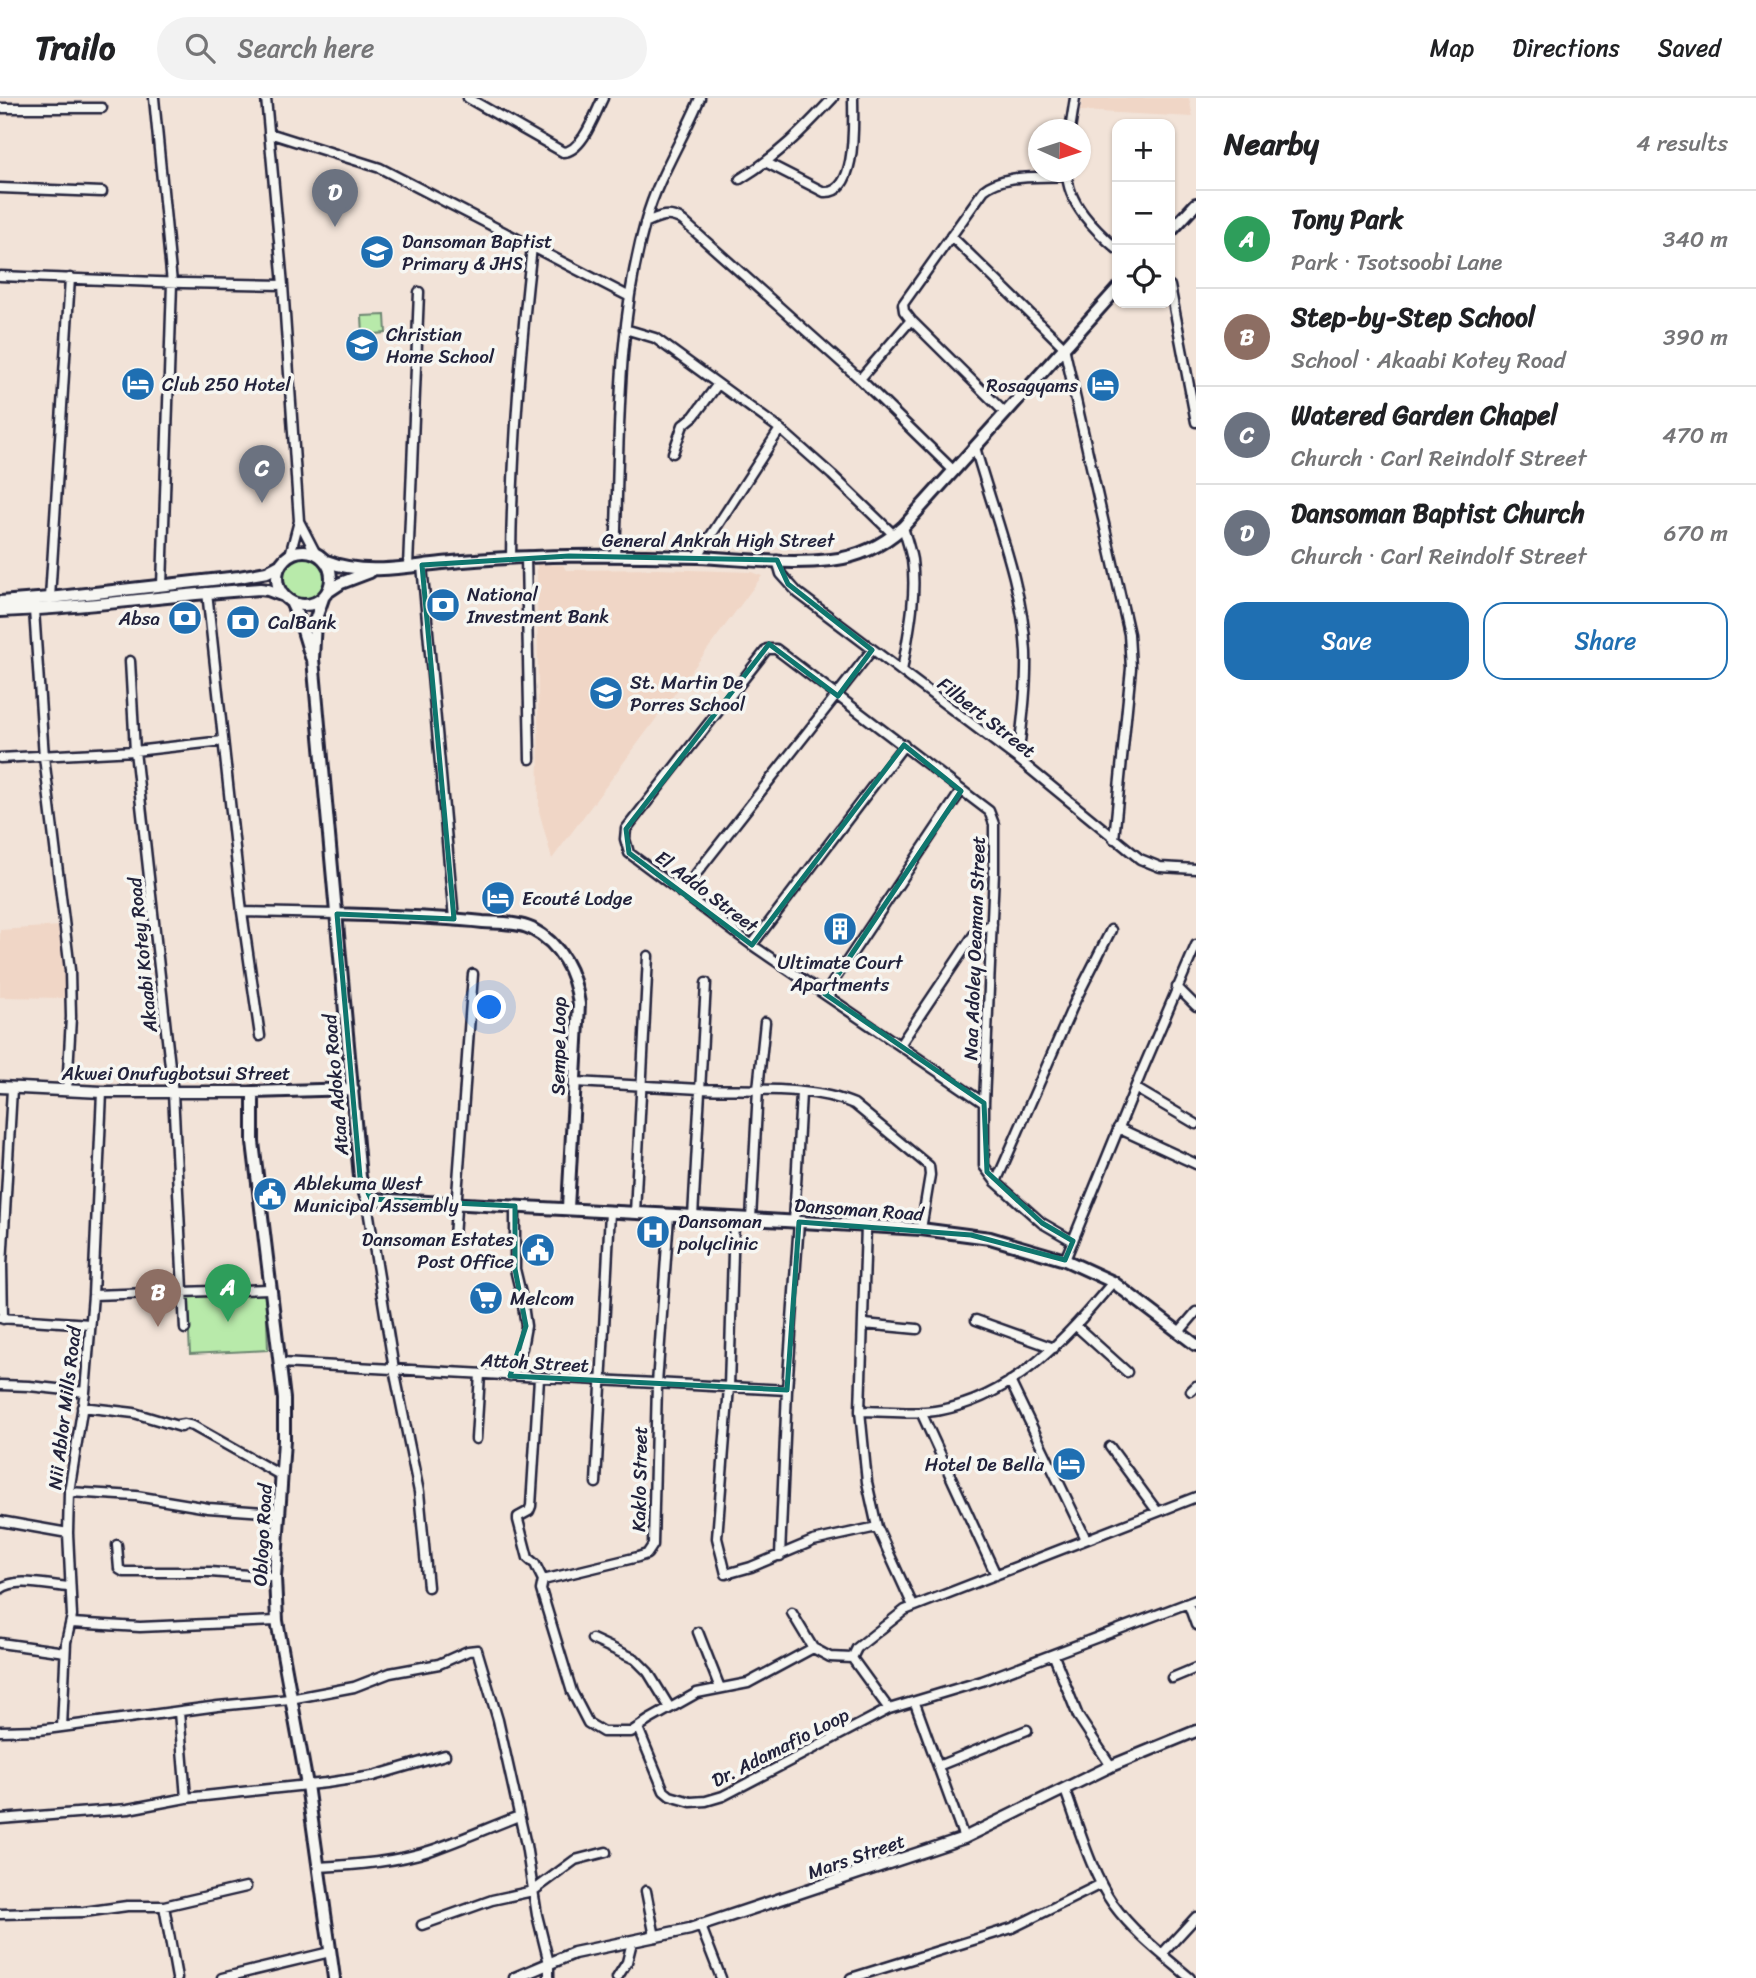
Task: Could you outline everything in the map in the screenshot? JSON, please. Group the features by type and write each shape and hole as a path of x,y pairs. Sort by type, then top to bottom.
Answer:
{"main road":[{"path":"1175,227 1196,204"},
{"name":"General Ankrah High Street","path":"326,561 341,567 373,571 526,557 697,557 777,561 832,560 857,555 898,531 1112,295"},
{"path":"0,602 260,573 280,565 300,550 315,552 326,561 332,574 326,595 307,606 268,590 207,592 34,610 0,611"},
{"path":"280,565 277,581 287,599"},
{"name":"General Ankrah High Street","path":"326,595 341,583 373,571"},
{"name":"Ataa Adoko Road","path":"326,595 315,621 313,659 360,1177 366,1197"},
{"name":"Ataa Adoko Road","path":"287,599 300,621 313,659"},
{"name":"Sempe Loop","path":"337,914 454,919 517,925 531,929 549,942 565,960 573,973 579,1004 568,1208"},
{"name":"Akwei Onufugbotsui Street","path":"253,1092 353,1089"},
{"name":"Oblogo Road","path":"253,1092 254,1142 281,1363 284,1420 275,1577 277,1621 307,1785 334,1978"},
{"name":"Dansoman Road","path":"366,1197 866,1226 990,1238 1065,1260 1113,1282 1196,1345"}],"street":[{"path":"154,98 172,282 162,586"},
{"path":"266,98 283,285 299,522 290,555"},
{"path":"468,98 563,152 569,152 578,146 603,98"},
{"path":"615,556 628,296 645,223 666,168 700,98"},
{"path":"740,179 767,163 786,147 834,98"},
{"path":"767,163 824,191 840,188 851,159 853,98"},
{"path":"1072,119 1075,98"},
{"path":"0,108 102,108"},
{"path":"269,133 380,168 628,296"},
{"path":"1005,413 904,311 906,298 984,190 1002,180 1028,178"},
{"path":"1070,182 1079,208 1093,228 1112,245"},
{"path":"0,188 102,192"},
{"path":"645,223 668,215 683,221 860,379 954,471"},
{"path":"951,236 1065,347 1129,634 1131,668 1114,839"},
{"path":"511,558 512,471 532,247"},
{"path":"0,276 283,285"},
{"path":"50,598 70,278"},
{"path":"408,567 419,292"},
{"path":"1174,308 1196,422"},
{"path":"860,379 911,320"},
{"path":"625,329 655,338 780,429 898,531 912,559 913,583 902,671"},
{"path":"673,453 682,425 694,416 718,384"},
{"path":"697,557 780,429"},
{"path":"975,447 1020,602 1026,652 1018,760"},
{"path":"299,522 315,552"},
{"path":"526,557 530,759"},
{"name":"Filbert Street","path":"777,561 788,584 1018,760 1140,859 1160,867 1196,869"},
{"path":"422,565 454,919"},
{"path":"207,592 242,912 260,1036"},
{"path":"34,610 44,757 70,971 71,1017 67,1091"},
{"name":"El Addo Street","path":"776,649 768,649 763,653 625,828 629,853 752,945 984,1103"},
{"name":"Naa Adoley Oeaman Street","path":"776,649 989,811 993,824 992,923 982,1158 984,1166 996,1182"},
{"path":"681,893 872,650"},
{"name":"Akaabi Kotey Road","path":"130,661 135,751 173,1093 185,1329"},
{"path":"0,758 135,751 223,741"},
{"path":"752,945 904,745"},
{"path":"825,994 961,791"},
{"path":"242,912 337,914"},
{"path":"900,1045 975,933 992,923"},
{"path":"1073,1241 1042,1223 996,1182 1076,999 1111,930"},
{"path":"1065,1260 1196,945"},
{"path":"635,1213 648,956"},
{"path":"454,1237 473,974"},
{"path":"693,1217 706,983"},
{"path":"1177,987 1196,1006"},
{"path":"751,1219 758,1089 765,1022"},
{"path":"576,1082 700,1089 758,1089 841,1098 855,1104 929,1166 930,1175 921,1230"},
{"name":"Akwei Onufugbotsui Street","path":"0,1087 102,1092 253,1092"},
{"path":"1135,1088 1196,1124"},
{"path":"12,1089 1,1318 90,1324"},
{"name":"Nii Ablor Mills Road","path":"62,1727 65,1652 71,1623 69,1492 85,1392 93,1295 102,1092"},
{"path":"780,1556 802,1093"},
{"path":"1118,1128 1196,1164"},
{"name":"Ataa Adoko Road","path":"366,1197 394,1369 419,1492 428,1587"},
{"path":"510,1376 522,1348 526,1325 515,1269 515,1206"},
{"path":"596,1483 610,1212"},
{"name":"Kaklo Street","path":"543,1580 638,1557 647,1554 653,1545 657,1384 669,1216"},
{"path":"734,1219 729,1387 717,1538 726,1574 780,1556 813,1541 877,1527"},
{"path":"866,1226 860,1411 867,1482 877,1527 913,1606"},
{"path":"860,1411 921,1412 958,1406 1010,1381 1054,1348 1113,1282"},
{"path":"93,1295 270,1289"},
{"path":"1180,1332 1196,1312"},
{"path":"976,1320 1054,1348"},
{"path":"864,1324 917,1329"},
{"path":"1076,1326 1127,1372"},
{"name":"Attoh Street","path":"281,1363 788,1390"},
{"path":"476,1439 480,1374"},
{"path":"539,1378 531,1506 518,1520 528,1558 535,1564 543,1580 541,1591 558,1654 582,1716 588,1723 603,1732 628,1734 697,1693 748,1683 813,1647"},
{"path":"1010,1381 1086,1539"},
{"path":"0,1385 85,1392"},
{"path":"82,1406 134,1413 182,1428 184,1424 193,1426 282,1476"},
{"path":"921,1412 996,1575"},
{"path":"1110,1447 1157,1511"},
{"path":"69,1492 136,1496 208,1508 279,1513"},
{"path":"852,1658 857,1648 892,1618 913,1606 1196,1497"},
{"path":"0,1521 68,1532"},
{"path":"117,1545 117,1563 119,1569 124,1572 211,1572 275,1577"},
{"path":"0,1589 18,1583 69,1587"},
{"path":"1192,1602 1196,1625"},
{"name":"Dr. Adamafio Loop","path":"638,1728 664,1791 670,1796 691,1802 706,1801 723,1796 890,1709 1054,1656 1192,1602"},
{"path":"792,1613 813,1647 830,1657 852,1658"},
{"path":"71,1623 140,1627 277,1621"},
{"path":"698,1632 720,1688"},
{"path":"592,1639 635,1659 648,1672 670,1708"},
{"path":"0,1643 65,1652"},
{"path":"0,1731 62,1727 290,1699 354,1687 390,1673 439,1664 475,1649 480,1652 519,1816 549,1963 549,1978"},
{"path":"1054,1656 1078,1716 1111,1766"},
{"path":"852,1658 890,1709"},
{"path":"1172,1678 1196,1668"},
{"path":"915,1703 964,1838"},
{"path":"178,1712 186,1798"},
{"path":"938,1766 1027,1730"},
{"name":"Mars Street","path":"515,1978 574,1953 655,1937 700,1924 964,1838 1111,1766 1196,1731"},
{"path":"0,1819 128,1809 186,1798 373,1776 444,1755"},
{"path":"1065,1790 1101,1884 1127,1921 1191,1978"},
{"path":"318,1867 353,1865 431,1851 519,1816"},
{"path":"422,1925 492,1900 533,1891 575,1860 606,1852"},
{"path":"852,1978 1012,1928 1101,1884"},
{"path":"0,1914 164,1906 246,1888"},
{"path":"646,1891 655,1937"},
{"path":"164,1906 177,1978"},
{"path":"1162,1954 1196,1917"},
{"path":"700,1924 721,1978"},
{"path":"617,1978 627,1962 632,1942"},
{"path":"222,1978 330,1952"}],"highlighted area":[{"path":"569,556 777,560 788,584 872,650 838,696 769,644 626,829 629,853 752,945 904,745 937,769 961,791 825,994 984,1103 987,1172 1042,1223 1073,1241 1065,1260 971,1235 799,1222 787,1390 510,1376 526,1326 515,1269 515,1206 371,1199 360,1177 337,914 454,919 422,565"}],"shaded area":[{"path":"1083,98 1189,98 1193,117 1080,111"},
{"name":"St. Martin De Porres School","path":"537,564 563,565 566,570 658,569 751,572 762,576 552,859 539,811"},
{"path":"60,926 66,998 0,997 0,930"}],"green space":[{"path":"385,315 386,333 363,335 362,316"},
{"path":"304,554 321,560 327,577 321,594 304,600 287,594 281,577 287,560"},
{"path":"266,1291 268,1350 190,1354 187,1295"}],"place":[{"name":"Dansoman Baptist Church","path":"335,227"},
{"name":"Dansoman Baptist Primary & JHS","path":"377,252"},
{"name":"Christian Home School","path":"362,345"},
{"name":"Club 250 Hotel","path":"138,384"},
{"name":"Rosagyams","path":"1103,385"},
{"name":"Watered Garden Chapel","path":"262,503"},
{"name":"National Investment Bank","path":"443,605"},
{"name":"Absa","path":"185,618"},
{"name":"CalBank","path":"243,622"},
{"name":"St. Martin De Porres School","path":"606,693"},
{"name":"Ecouté Lodge","path":"498,898"},
{"name":"Ultimate Court Apartments","path":"840,929"},
{"name":"Ablekuma West Municipal Assembly","path":"270,1194"},
{"name":"Dansoman polyclinic","path":"653,1232"},
{"name":"Dansoman Estates Post Office","path":"538,1250"},
{"name":"Melcom","path":"486,1298"},
{"name":"Tony Park","path":"228,1322"},
{"name":"Step-by-Step School","path":"158,1327"},
{"name":"Hotel De Bella","path":"1069,1464"}]}
